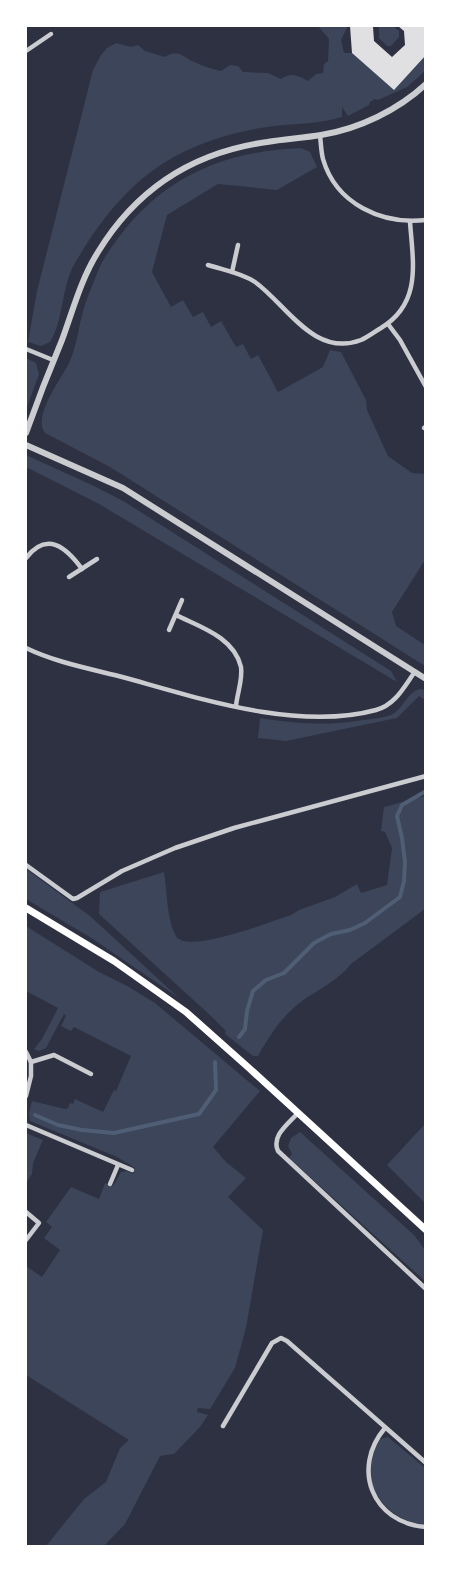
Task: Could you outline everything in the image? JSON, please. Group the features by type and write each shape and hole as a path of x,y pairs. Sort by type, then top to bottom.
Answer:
{"main road":[{"path":"26,908 114,961 186,1012 426,1230"}],"street":[{"path":"26,42 28,50 51,34"},
{"path":"26,433 81,285 98,252 120,220 147,192 183,167 213,154 242,145 320,136 364,122 388,111 414,95 426,84"},
{"path":"320,136 324,159 334,183 352,202 372,214 397,221 426,220"},
{"path":"208,266 232,272 256,283 318,338 344,344 361,340 388,324 403,309 410,294 413,276 410,222"},
{"path":"232,272 238,245"},
{"path":"388,324 400,340 426,387"},
{"path":"26,349 53,360"},
{"path":"26,445 123,488 426,680"},
{"path":"26,558 38,546 53,543 69,551 82,569"},
{"path":"69,577 97,559"},
{"path":"169,630 182,600"},
{"path":"176,615 221,638 234,652 241,669 236,706"},
{"path":"26,648 86,668 236,706 301,717 329,717 377,710 389,705 414,673"},
{"path":"26,865 73,899 122,871 175,848 234,828 426,776"},
{"path":"26,1052 31,1062 31,1076 26,1096"},
{"path":"31,1062 54,1055 91,1074"},
{"path":"298,1113 278,1136 275,1145 278,1151 426,1289"},
{"path":"26,1125 132,1170"},
{"path":"110,1184 118,1165"},
{"path":"26,1212 39,1223 26,1240"},
{"path":"223,1426 272,1343 281,1338 426,1463"},
{"path":"386,1428 373,1444 369,1455 368,1465 372,1489 384,1510 392,1516 407,1525 426,1527"}],"shaded area":[{"path":"318,26 348,26 341,40 344,53 352,53 394,89 425,55 425,71 407,87 378,100 375,99 369,105 348,116 342,107 342,117 332,120 260,128 228,135 173,157 151,172 111,211 75,263 67,282 58,324 50,342 41,346 28,342 37,291 93,70 107,48 116,43 131,47 138,45 145,51 165,57 172,53 179,54 221,71 230,65 238,66 243,72 268,73 281,79 294,75 308,81 316,74 323,73 324,64 328,61 329,39"},
{"path":"379,26 393,26 399,31 399,37 391,46 387,46 379,38"},
{"path":"301,148 310,152 317,167 277,190 218,184 167,215 152,272 171,307 183,300 193,317 203,312 211,327 221,321 236,347 243,344 251,359 258,355 278,392 323,367 330,350 341,352 366,400 367,410 388,456 412,473 425,474 425,560 392,612 396,626 425,645 425,666 110,467 45,433 42,426 42,418 49,398 69,363 85,305 98,270 114,243 140,213 159,195 201,170 249,154"},
{"path":"26,358 36,363 39,374 26,410"},
{"path":"26,455 125,502 391,671 397,682 99,504 26,467"},
{"path":"422,689 425,691 425,700 419,696 397,718 286,741 258,738 260,718 324,724 381,718 391,715 409,696"},
{"path":"425,796 425,909 351,964 335,980 288,1013 258,1056 253,1056 225,1034 226,1031 211,1016 99,914 100,892 164,872 173,930 176,936 183,941 196,942 230,935 291,915 335,897 357,884 361,893 387,885 392,848 385,832 381,831 384,807"},
{"path":"26,869 90,916 179,998 93,939 26,899"},
{"path":"26,926 99,972 155,1003 260,1091 213,1147 226,1162 246,1178 228,1197 263,1230 246,1328 235,1368 210,1409 198,1408 197,1412 208,1415 200,1427 174,1454 160,1456 125,1524 104,1546 46,1546 84,1499 106,1482 120,1448 129,1440 26,1375 26,1266 42,1277 60,1250 44,1238 52,1227 46,1222 71,1187 99,1199 105,1183 113,1186 121,1172 127,1171 133,1174 135,1168 117,1157 30,1121 29,1113 32,1101 65,1109 70,1103 73,1104 75,1099 103,1112 114,1090 116,1091 131,1056 74,1027 71,1031 61,1026 66,1016 64,1014 46,1048 39,1051 34,1049 42,1039 58,1008 26,991"},
{"path":"426,1124 425,1203 387,1165"},
{"path":"300,1132 414,1235 425,1250 425,1281 289,1158 292,1154 288,1146 291,1138"},
{"path":"26,1133 43,1140 33,1163 32,1174 26,1183"},
{"path":"388,1437 425,1468 425,1525 410,1522 397,1515 377,1495 370,1468 373,1453 380,1439"}],"building":[{"path":"350,26 375,26 373,27 374,41 392,57 405,45 404,31 398,26 426,26 426,55 394,90 352,53"}],"waterway":[{"path":"239,1037 245,1029 253,991 266,980 284,973 314,943 331,934 350,930 365,923 400,897 405,862 397,816 402,805 426,791"},
{"path":"35,1115 58,1125 114,1133 199,1114 216,1090 215,1062"}]}
